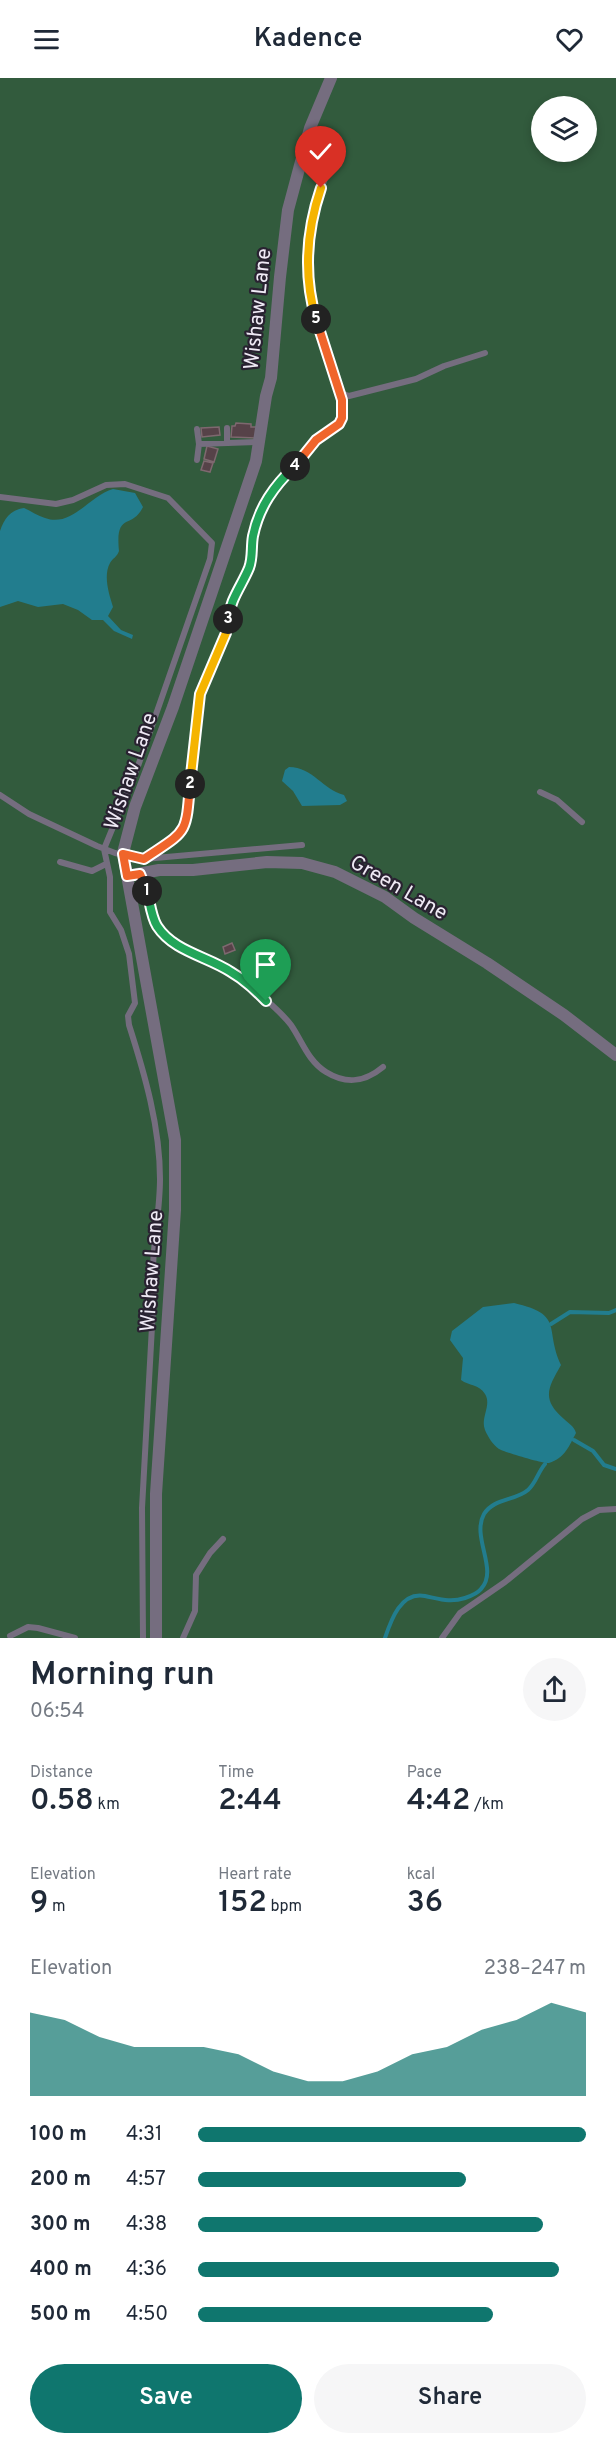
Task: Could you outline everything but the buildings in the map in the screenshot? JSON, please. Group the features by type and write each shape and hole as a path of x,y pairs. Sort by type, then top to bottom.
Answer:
{"street":[{"name":"Wishaw Lane","path":"156,1638 156,1494 175,1210 175,1140 133,875 123,854 138,799 173,707 238,516 260,442 266,396 271,378 288,210 310,128 331,78"},
{"name":"Green Lane","path":"133,875 159,870 193,870 267,862 302,863 352,878 478,957 564,1015 616,1055"}],"lane":[{"path":"144,859 176,839 187,821 200,694 226,633 232,604 252,561 253,536 262,508 275,486 301,460 316,440 339,424 342,410 309,293 307,259 315,206 334,154"},
{"path":"338,392 349,396 416,380 444,366 485,353"},
{"path":"226,428 227,442"},
{"path":"196,429 199,444 197,460"},
{"path":"199,444 260,442"},
{"path":"0,497 56,504 73,500 106,485 125,484 168,498 212,543 210,559 138,766 104,849 110,878 110,912 122,930 129,954 135,1003 128,1016 129,1025 148,1085 160,1179 152,1270 154,1290 142,1508 143,1638"},
{"path":"540,792 557,800 582,822"},
{"path":"0,795 29,814 104,849 144,859 302,845"},
{"path":"60,862 92,871 106,864"},
{"path":"133,875 146,890 154,919 161,931 181,947 231,971 248,983 290,1023 306,1053 326,1072 352,1082 367,1078 383,1067"},
{"path":"442,1638 460,1613 505,1582 582,1519 599,1510 616,1509"},
{"path":"183,1638 195,1611 196,1575 204,1561 223,1539"},
{"path":"10,1636 28,1627 75,1638"}],"green space":[{"path":"0,78 616,78 616,1638 0,1638"}],"water":[{"path":"113,489 135,493 143,507 139,514 122,526 118,539 119,551 110,563 107,574 107,585 113,607 108,616 121,630 133,635 132,639 114,631 103,620 92,620 78,610 63,604 38,607 18,601 0,607 0,531 8,516 24,508 45,518 64,519 96,497"},
{"path":"289,767 305,771 330,789 344,795 347,801 340,805 302,806 293,791 282,781 285,770"},
{"path":"514,1303 530,1308 547,1318 561,1365 550,1387 550,1399 557,1412 573,1427 576,1433 563,1455 549,1463 508,1453 493,1443 484,1425 487,1398 480,1388 461,1380 463,1358 450,1340 452,1331 483,1307"}],"waterway":[{"path":"551,1324 570,1312 609,1313 616,1310"},
{"path":"574,1440 593,1451 604,1465 616,1469"},
{"path":"385,1638 398,1608 409,1598 425,1596 455,1600 479,1591 486,1581 487,1572 481,1533 484,1514 493,1505 528,1490 545,1464"}],"route":[{"path":"266,1001 248,983 231,971 181,947 161,931 154,919 140,874 127,876 123,854 144,859 176,839 183,831 187,821 200,694 209,668 226,633 232,604 252,561 253,536 262,508 275,486 294,468 316,440 339,424 342,418 342,400 309,293 308,242 321,188"}]}
